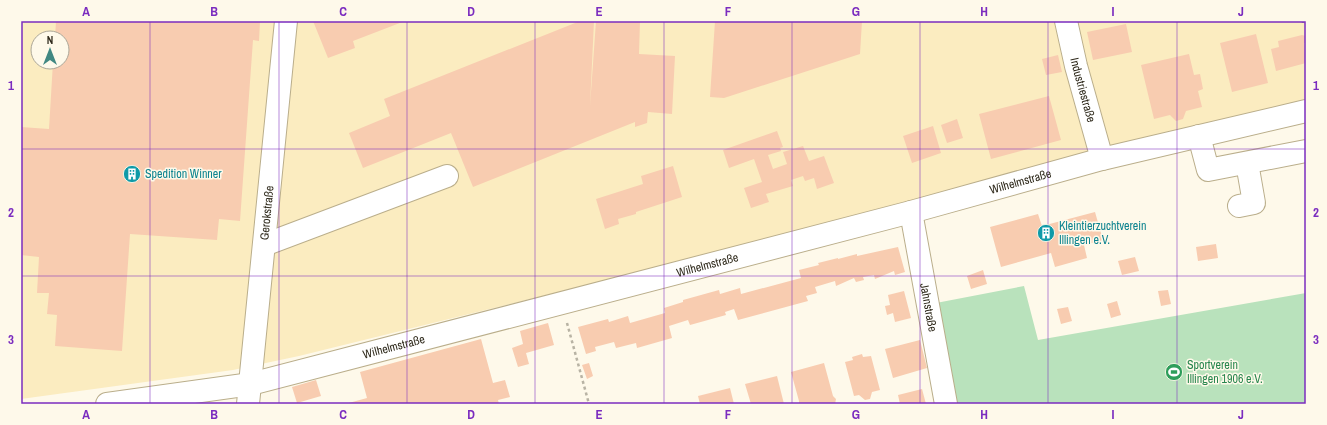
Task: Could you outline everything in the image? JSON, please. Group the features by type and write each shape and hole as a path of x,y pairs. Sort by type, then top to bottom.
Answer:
{"street":[{"name":"Gerokstraße","path":"249,394 286,21"},
{"name":"Industriestraße","path":"1066,21 1076,66 1102,159"},
{"name":"Wilhelmstraße","path":"107,404 249,394 561,301 911,212 1102,159 1306,111"},
{"path":"1199,136 1208,170 1306,151"},
{"path":"1239,206 1254,203 1247,163"},
{"path":"264,244 447,176"},
{"name":"Jahnstraße","path":"911,212 946,404"}],"path":[{"path":"561,301 589,404"}],"shaded area":[{"path":"21,21 1306,21 1306,101 923,202 299,356 233,370 21,399"}],"green space":[{"name":"Sportverein Illingen 1906 e.V.","path":"1024,286 1038,340 1306,293 1306,404 956,404 936,303"}],"building":[{"name":"Spedition Winner","path":"56,21 260,21 259,41 253,40 240,221 219,219 217,240 130,234 122,351 55,346 57,315 47,314 49,293 37,293 39,257 21,255 21,127 49,129 53,70 70,70 70,30 55,30"},
{"path":"313,21 405,21 353,41 355,48 328,58"},
{"path":"580,21 594,21 590,106 596,21 640,21 639,54 675,56 672,114 648,112 647,123 635,127 635,122 473,187 451,133 363,168 349,133 390,116 384,99"},
{"path":"715,21 862,21 860,54 724,98 710,97"},
{"path":"1126,24 1132,52 1093,60 1087,32"},
{"path":"1256,34 1268,83 1232,92 1220,43"},
{"path":"1302,35 1306,36 1306,43 1304,43 1306,63 1276,71 1271,49 1279,47 1278,41"},
{"path":"1189,54 1194,75 1200,74 1203,89 1198,91 1202,107 1186,111 1183,119 1176,121 1170,115 1154,119 1141,65"},
{"path":"1058,55 1062,72 1046,75 1042,59"},
{"path":"1049,96 1061,140 991,159 979,114"},
{"path":"957,119 963,138 947,143 941,125"},
{"path":"933,126 941,153 912,163 903,136"},
{"path":"777,131 783,147 780,148 781,151 768,155 773,169 787,164 783,152 803,146 809,161 824,156 834,183 817,189 814,178 805,181 803,176 791,180 793,186 766,194 769,202 751,208 744,188 762,182 754,159 729,168 723,150"},
{"path":"673,166 682,197 618,219 619,224 605,229 596,199 643,184 641,176"},
{"name":"Kleintierzuchtverein Illingen e.V.","path":"1095,212 1103,240 1084,245 1087,258 1055,267 1051,253 1001,267 990,227 1038,214 1042,226"},
{"path":"1216,244 1218,258 1198,261 1196,247"},
{"path":"898,247 905,272 895,275 894,271 875,279 874,275 863,277 864,280 856,282 854,278 836,286 835,281 815,287 817,293 806,296 808,301 738,320 734,309 725,312 726,315 690,325 688,320 669,326 672,338 637,348 636,343 616,348 614,342 595,347 596,351 586,354 578,327 608,319 609,322 628,316 630,323 665,313 664,308 683,302 683,300 719,290 720,294 740,288 741,294 801,278 799,270 819,265 818,263"},
{"path":"1135,257 1139,271 1122,275 1118,261"},
{"path":"983,270 987,284 971,289 967,276"},
{"path":"1168,290 1171,304 1161,306 1158,291"},
{"path":"904,291 911,318 895,322 893,313 887,315 885,306 890,305 888,295"},
{"path":"1117,301 1121,315 1111,318 1107,304"},
{"path":"1068,307 1072,321 1061,324 1057,309"},
{"path":"548,323 554,345 526,353 529,364 518,367 512,348 523,344 520,331"},
{"path":"481,339 493,383 505,380 510,397 498,400 499,404 345,404 367,398 360,372"},
{"path":"920,340 927,368 893,378 885,349"},
{"path":"862,354 863,357 871,356 880,390 872,392 870,399 865,400 859,395 854,396 845,362 853,360 852,357"},
{"path":"589,363 593,376 587,379 582,365"},
{"path":"824,363 833,396 836,399 835,404 799,404 791,372"},
{"path":"777,376 784,404 751,404 745,384"},
{"path":"316,380 321,396 297,403 292,387"},
{"path":"730,388 734,404 700,404 698,396"},
{"path":"922,389 926,404 900,404 898,395"}],"railway":[{"path":"1302,21 1306,22"}],"place":[{"name":"Spedition Winner","path":"132,174"},
{"name":"Kleintierzuchtverein Illingen e.V.","path":"1046,233"},
{"name":"Sportverein Illingen 1906 e.V.","path":"1174,372"}]}
